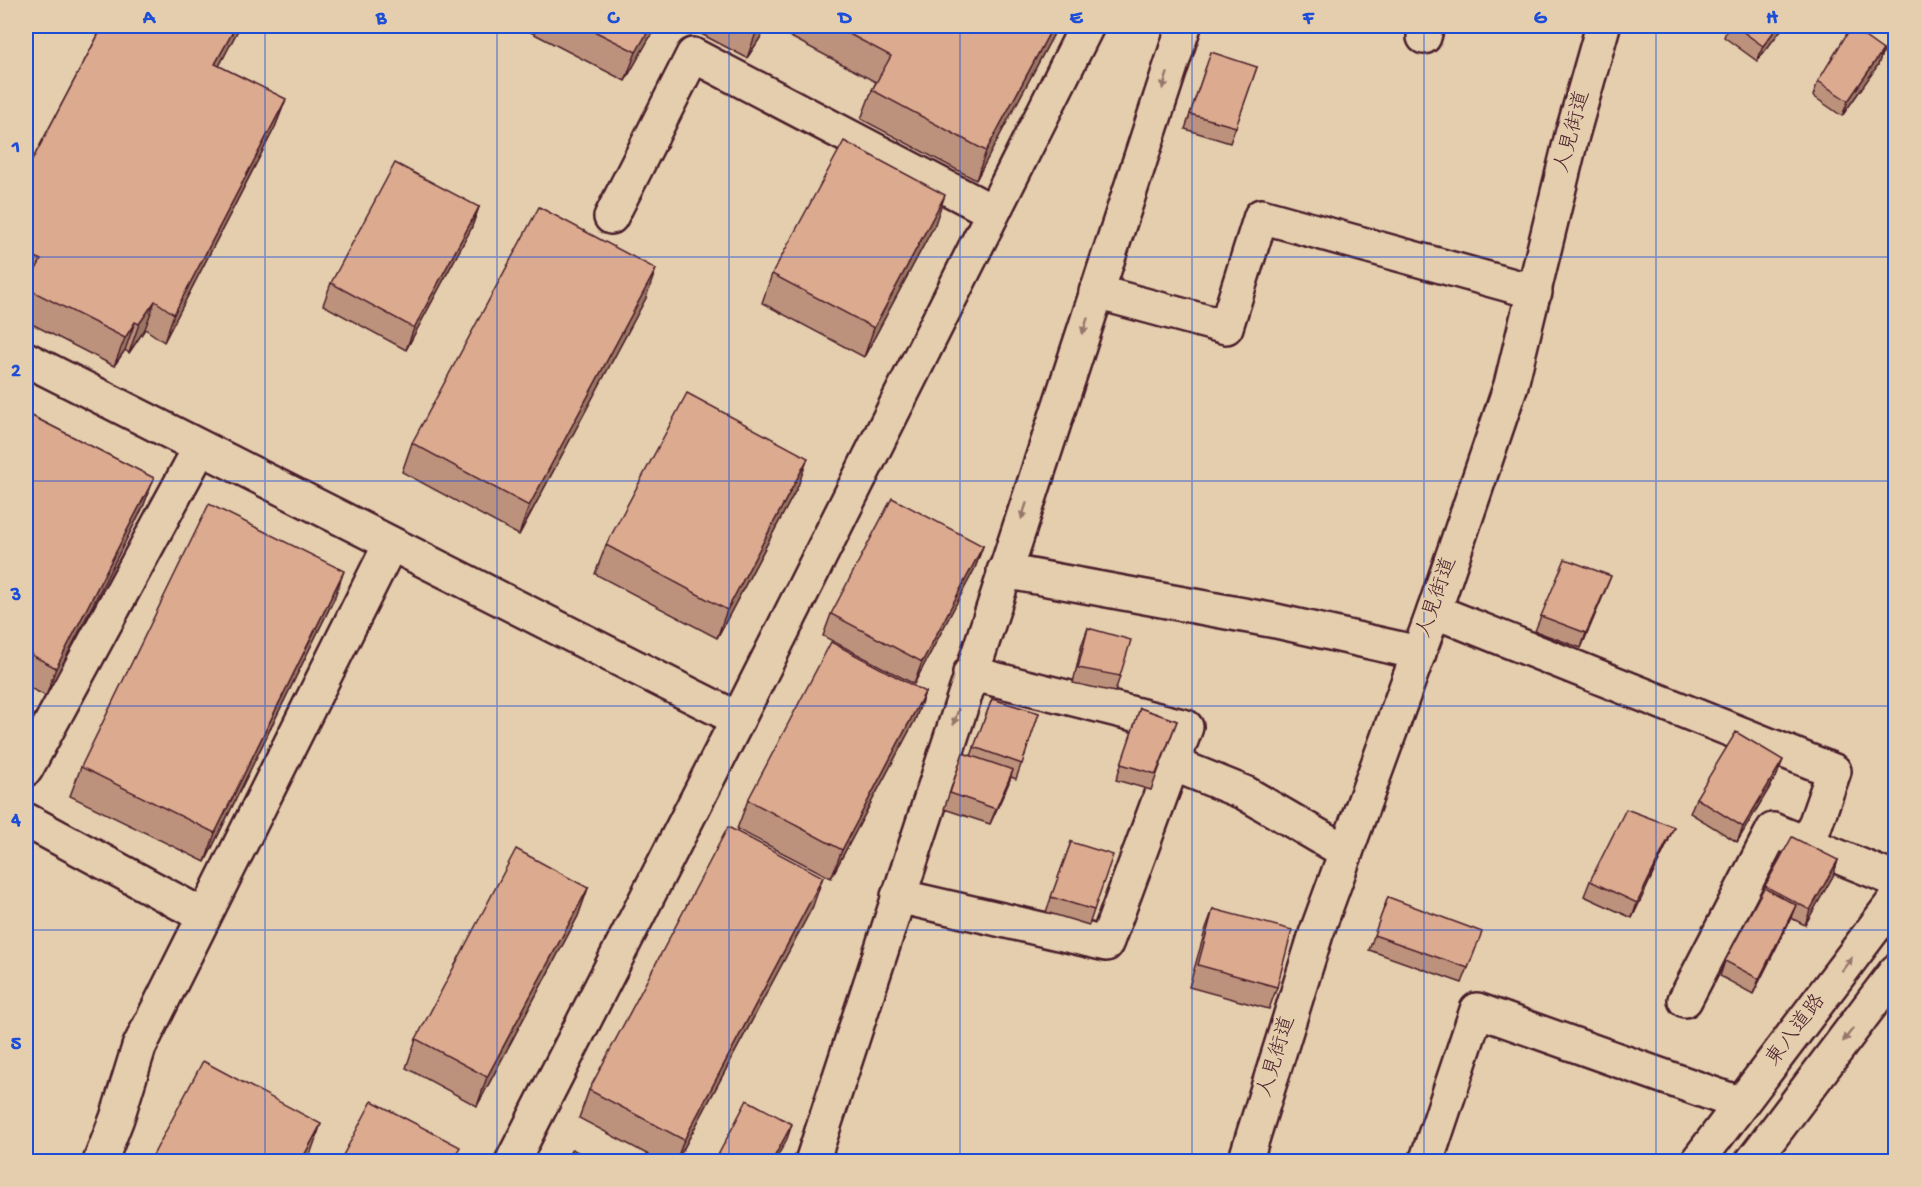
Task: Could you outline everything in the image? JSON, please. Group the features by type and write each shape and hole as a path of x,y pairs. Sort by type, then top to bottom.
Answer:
{"street":[{"path":"512,1161 738,719 1087,26"},
{"path":"812,1161 970,673 1184,26"},
{"name":"人見街道","path":"1245,1161 1316,934 1434,611 1511,385 1572,135 1603,26"},
{"path":"1874,26 1896,39"},
{"path":"611,217 693,55 993,212"},
{"path":"1096,292 1226,327 1261,216 1535,292"},
{"path":"26,359 738,719"},
{"path":"26,769 200,448"},
{"path":"100,1161 117,1118 139,1047 390,544"},
{"path":"1004,572 1276,621 1419,653"},
{"path":"1434,611 1834,771 1808,845"},
{"path":"897,896 1106,944 1186,727 970,673"},
{"path":"1173,764 1245,793 1346,852"},
{"path":"26,820 204,915"},
{"path":"1685,1000 1773,830 1896,880"},
{"name":"東八道路","path":"1697,1161 1896,899"},
{"name":"東八道路","path":"1752,1161 1896,971"},
{"path":"1426,1161 1477,1010 1741,1104"}],"building":[{"path":"103,26 236,26 215,64 286,99 174,314 155,301 139,324 135,322 125,338 26,288 41,260 26,252 26,172"},
{"path":"584,26 651,26 636,52"},
{"path":"834,26 1053,26 986,151 872,90 891,56"},
{"path":"1735,26 1778,26 1763,46"},
{"path":"1851,27 1883,50 1848,101 1818,81"},
{"path":"1211,52 1257,67 1236,127 1190,114"},
{"path":"844,141 945,195 874,328 772,274"},
{"path":"395,163 479,207 414,328 331,283"},
{"path":"539,207 656,269 529,506 412,443"},
{"path":"687,393 808,458 727,610 606,545"},
{"path":"26,413 154,478 56,668 26,652"},
{"path":"892,498 983,546 922,662 831,614"},
{"path":"209,504 344,571 215,833 81,767"},
{"path":"1565,559 1611,576 1586,633 1541,616"},
{"path":"1088,628 1131,640 1120,676 1078,668"},
{"path":"831,642 925,692 842,850 748,800"},
{"path":"992,699 1039,713 1022,764 974,747"},
{"path":"1140,708 1177,721 1156,774 1121,764"},
{"path":"1736,732 1783,760 1743,827 1696,798"},
{"path":"963,753 1013,770 996,809 950,793"},
{"path":"1626,809 1674,827 1637,903 1590,881"},
{"path":"728,827 823,877 684,1140 589,1090"},
{"path":"1792,837 1838,860 1810,910 1765,886"},
{"path":"1071,842 1113,855 1094,910 1051,897"},
{"path":"516,849 588,888 487,1077 416,1039"},
{"path":"1764,888 1796,905 1759,979 1725,961"},
{"path":"1388,897 1482,932 1468,968 1374,935"},
{"path":"1213,909 1292,930 1277,987 1198,965"},
{"path":"203,1061 321,1124 301,1161 150,1161"},
{"path":"747,1100 792,1124 772,1161 715,1161"},
{"path":"372,1101 460,1147 452,1161 340,1161"},
{"path":"572,1149 595,1161 565,1161"}]}
